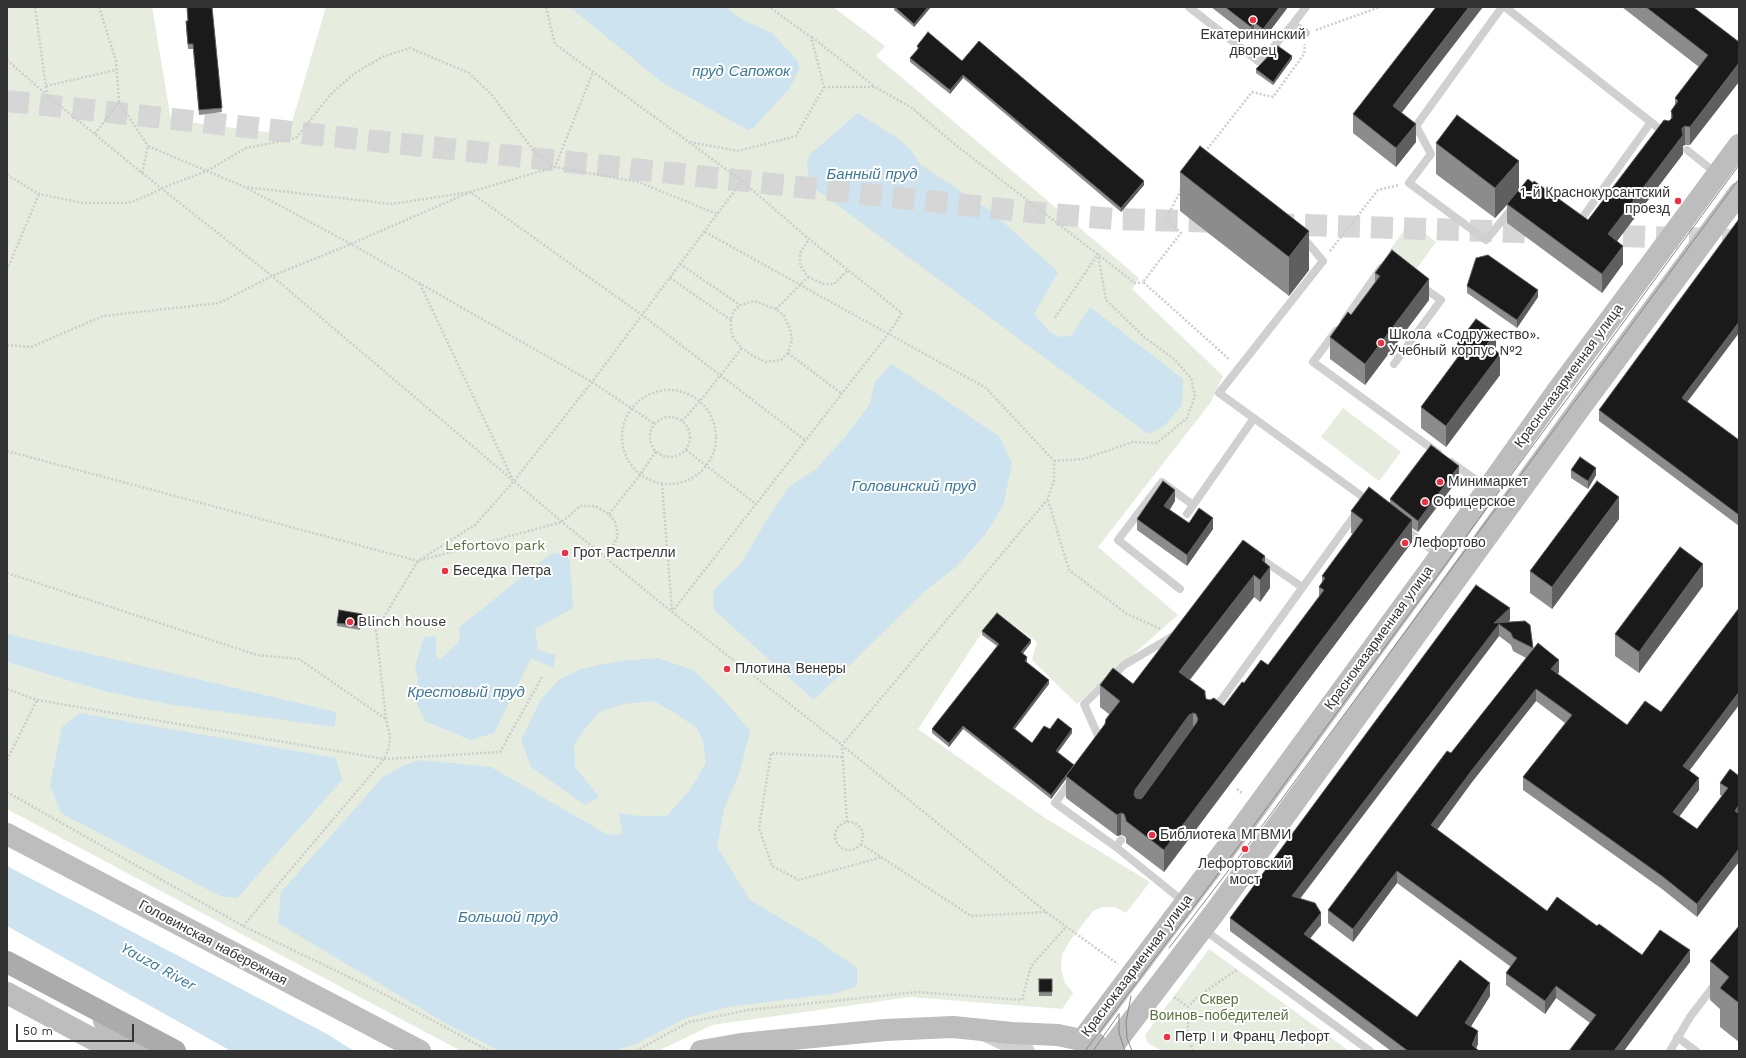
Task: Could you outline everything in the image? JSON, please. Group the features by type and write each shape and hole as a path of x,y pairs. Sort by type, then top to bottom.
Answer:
{"main road":[{"name":"Красноказарменная улица","path":"1078,1045 1185,903 1440,556 1557,391 1739,145"},
{"name":"Красноказарменная улица","path":"1112,1050 1203,929 1575,415 1739,192"},
{"name":"Головинская набережная","path":"7,834 420,1051"},
{"path":"7,962 175,1051"},
{"path":"7,993 115,1051"},
{"path":"71,996 144,1051"},
{"path":"701,1051 885,1030 953,1027 1033,1034 1058,1034 1078,1045 1112,1050"}],"street":[{"path":"980,1030 1025,1051"}],"lane":[{"path":"1189,7 1258,61 1262,60 1306,7"},
{"path":"1518,201 1486,240 1409,183 1431,154 1416,126 1503,7 1667,134"},
{"path":"1293,24 1306,33"},
{"path":"1568,212 1580,221 1651,122"},
{"path":"1687,150 1718,174"},
{"path":"1297,231 1322,261 1219,393 1378,509"},
{"path":"1387,261 1313,362 1488,489"},
{"path":"1394,364 1441,300 1417,283"},
{"path":"1187,514 1254,418"},
{"path":"1180,589 1118,540 1162,482 1193,505"},
{"path":"1210,716 1366,500"},
{"path":"1397,523 1440,556"},
{"path":"1248,550 1302,587"},
{"path":"1096,748 1101,742 1084,704 1124,665 1176,634"},
{"path":"1078,773 1055,803 1116,848 1185,903"},
{"path":"1116,848 1121,840"},
{"path":"1203,929 1370,1051"},
{"path":"1670,1051 1690,1017 1719,979"},
{"path":"1677,1037 1696,1051"}],"path":[{"path":"34,7 47,95"},
{"path":"100,7 116,61 119,102 148,146 245,187 351,244 592,382 632,407 655,424"},
{"path":"546,7 555,44 742,181 809,239 902,313 889,333 806,441 672,612"},
{"path":"769,7 811,37 875,87 912,108 957,146 1135,283 1143,282 1181,233 1166,219 1184,184"},
{"path":"1200,158 1252,92 1273,97 1304,54 1306,33 1380,7"},
{"path":"690,142 738,151 796,136 824,87 811,37"},
{"path":"7,175 39,194 83,204 128,203 207,171 246,148 296,138 331,94 355,73 382,57 410,48 469,73 491,94 534,151 555,167"},
{"path":"7,60 142,173 272,276 562,522 672,612 842,745 1046,912 1130,975"},
{"path":"46,86 116,70"},
{"path":"555,167 593,72"},
{"path":"824,87 875,87"},
{"path":"95,134 119,102"},
{"path":"142,173 148,146"},
{"path":"7,345 31,347 103,316 219,303 272,276 351,244 470,192 555,167 638,182 717,214"},
{"path":"243,926 384,759 389,748 390,736 386,719 376,630 418,561 475,525 514,481 592,382 742,181"},
{"path":"1322,261 1378,190 1409,183"},
{"path":"245,187 392,204 470,192 642,315 806,441"},
{"path":"7,270 39,194"},
{"path":"705,232 986,388 1054,461 1054,481 1047,500 842,745 847,822"},
{"path":"809,239 800,253 800,265 808,277 824,284 834,284 848,270"},
{"path":"1054,319 1098,254"},
{"path":"1054,461 1083,459 1133,442 1157,443 1187,418 1195,396 1191,378 1175,360 1144,337 1106,300 1098,254"},
{"path":"680,264 740,305"},
{"path":"776,309 801,286 808,277"},
{"path":"670,278 731,320"},
{"path":"1143,282 1239,368"},
{"path":"419,283 514,481"},
{"path":"754,301 776,309 784,316 790,329 792,340 788,353 781,360 766,362 755,358 742,348 733,338 731,320 733,312 740,305 754,301"},
{"path":"682,421 700,401 742,348"},
{"path":"788,353 842,394"},
{"path":"672,389 687,393 700,401 711,415 716,432 715,450 707,466 694,477 679,484 662,484 650,481 640,475 628,460 622,443 623,424 632,407 643,397 657,391 672,389"},
{"path":"668,417 676,418 682,421 688,427 690,435 690,443 686,450 679,455 671,457 663,456 656,451 650,438 655,424 661,419 668,417"},
{"path":"686,450 756,504"},
{"path":"7,451 418,561 562,522 580,506 595,506 609,514 615,522 618,536 607,558"},
{"path":"609,514 640,475 656,451"},
{"path":"662,484 672,612"},
{"path":"1047,500 1069,570 1127,614 1176,634"},
{"path":"7,573 257,655 299,659 386,719"},
{"path":"7,689 38,700 384,759 500,752 542,677"},
{"path":"7,760 38,700"},
{"path":"842,757 771,753 760,828 772,866 799,880 882,857"},
{"path":"1237,789 1242,793"},
{"path":"7,792 243,926 382,993 488,1051"},
{"path":"853,822 862,829 863,834 861,844 856,849 845,850 836,843 835,832 842,823 853,822"},
{"path":"861,844 971,916 1046,912"},
{"path":"636,1051 689,1022 748,1010 917,992 1022,1000 1031,966 1066,927"},
{"path":"1193,1051 1188,1034 1188,1007 1196,998 1230,976 1248,961"},
{"path":"1175,997 1188,1007"}],"green space":[{"name":"Lefortovo park","path":"7,7 152,7 171,120 282,134 290,129 326,7 833,7 885,46 876,56 1139,278 1132,289 1223,376 1211,402 1098,547 1178,615 1077,704 1032,660 1037,642 1000,615 989,622 918,729 1045,818 1150,882 1126,913 1115,907 1103,907 1093,911 1069,942 1062,955 1061,970 1065,983 1073,993 1062,1009 910,997 712,1025 658,1051 461,1051 7,809"},
{"path":"1410,222 1436,242 1415,271 1389,251"},
{"path":"1343,408 1401,452 1379,481 1321,437"},
{"name":"Сквер Воинов-победителей","path":"1209,949 1349,1051 1162,1051 1148,1043 1145,1035"}],"water":[{"name":"пруд Сапожок","path":"570,7 725,7 743,20 772,33 798,61 799,69 790,88 753,128 748,130 663,83"},
{"name":"Банный пруд","path":"858,113 897,138 910,149 921,165 992,212 1058,272 1034,314 1050,332 1062,337 1072,335 1090,307 1183,379 1182,405 1165,425 1152,433 1147,433 813,187 808,175 807,161 809,155"},
{"name":"Головинский пруд","path":"892,364 1000,437 1012,464 1003,506 984,536 957,566 926,590 814,700 714,610 713,590 741,564 769,516 790,486 816,469 845,437 870,404 875,382"},
{"name":"Крестовый пруд","path":"558,553 567,556 570,562 573,608 535,629 538,650 556,655 553,668 531,658 494,733 470,740 425,721 413,695 418,680 415,666 424,637 436,636 436,656 440,660 459,642 460,627 549,555"},
{"path":"7,634 336,712 335,727 173,705 104,691 7,662"},
{"name":"Большой пруд","path":"658,658 693,670 723,699 750,731 740,771 724,809 717,847 750,900 817,940 857,968 857,986 837,993 728,1007 686,1018 636,1044 613,1051 504,1051 496,1049 447,1024 278,923 281,892 383,777 400,767 420,760 491,767 608,835 623,834 619,813 639,816 667,816 690,790 706,763 703,741 697,728 654,701 624,704 601,711 585,728 574,745 575,767 599,797 585,805 531,767 521,740 541,699 560,679 581,669 618,661"},
{"path":"79,713 336,758 342,780 237,898 220,896 61,813 50,785 62,727"},
{"name":"Yauza River","path":"7,866 327,1034 354,1051 231,1051 7,926"}],"building":[{"path":"187,7 212,7 222,108 199,110 193,44 188,44 186,21 188,21"},
{"path":"895,7 928,7 914,24"},
{"path":"1225,7 1280,7 1263,29 1254,22 1251,27"},
{"path":"1436,7 1469,7 1393,106 1416,124 1396,148 1353,114"},
{"path":"1646,7 1693,7 1739,42 1739,63 1690,127 1685,126 1682,128 1683,135 1608,234 1623,246 1602,274 1507,204 1528,179 1533,183 1534,181 1588,220 1664,120 1669,121 1672,118 1671,111 1678,101 1675,98 1708,55"},
{"path":"928,32 962,61 979,41 1144,181 1121,208 963,75 950,90 910,58 919,48 917,46"},
{"path":"1278,46 1292,56 1273,82 1256,69"},
{"path":"1457,115 1519,161 1495,188 1436,143"},
{"path":"1200,146 1309,231 1289,257 1180,172"},
{"path":"1739,219 1739,322 1682,398 1739,440 1739,515 1599,410"},
{"path":"1392,250 1429,279 1365,364 1330,337 1348,312 1351,315 1380,276 1375,273"},
{"path":"1488,255 1538,290 1517,320 1467,286 1476,258"},
{"path":"1476,319 1496,333 1487,344 1500,354 1446,426 1421,407 1464,349 1457,344"},
{"path":"1431,445 1459,466 1418,521 1390,499"},
{"path":"1580,457 1596,468 1588,481 1571,470"},
{"path":"1163,481 1175,490 1164,506 1189,523 1199,508 1213,518 1187,555 1137,519"},
{"path":"1597,481 1619,497 1552,587 1530,571"},
{"path":"1369,487 1412,520 1164,850 1126,821 1124,814 1121,813 1117,815 1066,776 1105,724 1106,719 1120,701 1100,685 1113,668 1133,684 1243,540 1265,556 1262,560 1270,567 1260,580 1254,575 1179,672 1205,691 1206,699 1210,700 1214,698 1224,706 1261,660 1268,665 1324,590 1319,587 1325,578 1322,576 1363,520 1351,511","holes":["1193,713 1196,714 1198,719 1197,722 1143,797 1141,799 1136,798 1134,795 1135,790 1189,715"]},
{"path":"1680,547 1703,564 1639,652 1615,634"},
{"path":"1476,585 1510,608 1494,623 1525,621 1530,625 1533,648 1513,638 1511,633 1499,624 1292,896 1315,903 1321,913 1304,934 1417,1017 1460,960 1490,983 1465,1023 1478,1031 1472,1045 1479,1051 1408,1051 1230,918"},
{"path":"1739,608 1739,692 1683,766 1699,778 1673,812 1697,829 1728,788 1720,783 1730,769 1739,776 1739,805 1735,811 1739,814 1739,849 1697,904 1662,876 1523,777 1572,715 1536,689 1431,825 1547,911 1557,897 1597,926 1599,924 1642,955 1660,930 1690,950 1614,1051 1569,1051 1596,1015 1556,986 1545,1001 1506,973 1517,958 1397,871 1353,929 1328,910 1447,751 1451,753 1538,643 1559,660 1551,669 1627,725 1645,701 1661,712"},
{"name":"Blinch house","path":"339,610 362,614 360,626 337,623"},
{"path":"997,613 1031,640 1021,652 1027,657 1025,661 1049,680 1013,728 1032,743 1044,726 1050,729 1058,718 1072,729 1056,751 1074,765 1051,795 963,726 949,743 932,729 999,644 982,631"},
{"path":"1739,926 1739,1003 1720,988 1729,977 1710,961"},
{"path":"1039,979 1052,979 1052,992 1039,992"}],"tunnel":[{"path":"7,101 1040,213 1114,219 1222,222"},
{"path":"1272,224 1550,233"},
{"path":"1590,235 1739,240"}],"tram line":[{"path":"1085,1051 1218,874 1739,165"},
{"path":"1169,948 1245,849 1739,179"},
{"path":"1131,996 1126,1022 1127,1038 1132,1051"},
{"path":"1119,1014 1119,1033 1125,1051"},
{"path":"1093,1051 1119,1014"}],"place":[{"name":"Екатерининский дворец","path":"1253,20"},
{"name":"1-й Краснокурсантский проезд","path":"1678,201"},
{"name":"Школа «Содружество». Учебный корпус №2","path":"1381,343"},
{"name":"Минимаркет","path":"1440,482"},
{"name":"Офицерское","path":"1425,502"},
{"name":"Лефортово","path":"1405,543"},
{"name":"Грот Растрелли","path":"565,553"},
{"name":"Беседка Петра","path":"445,571"},
{"name":"Blinch house","path":"350,622"},
{"name":"Плотина Венеры","path":"727,669"},
{"name":"Библиотека МГВМИ","path":"1152,835"},
{"name":"Лефортовский мост","path":"1245,849"},
{"name":"Петр I и Франц Лефорт","path":"1167,1037"}]}
